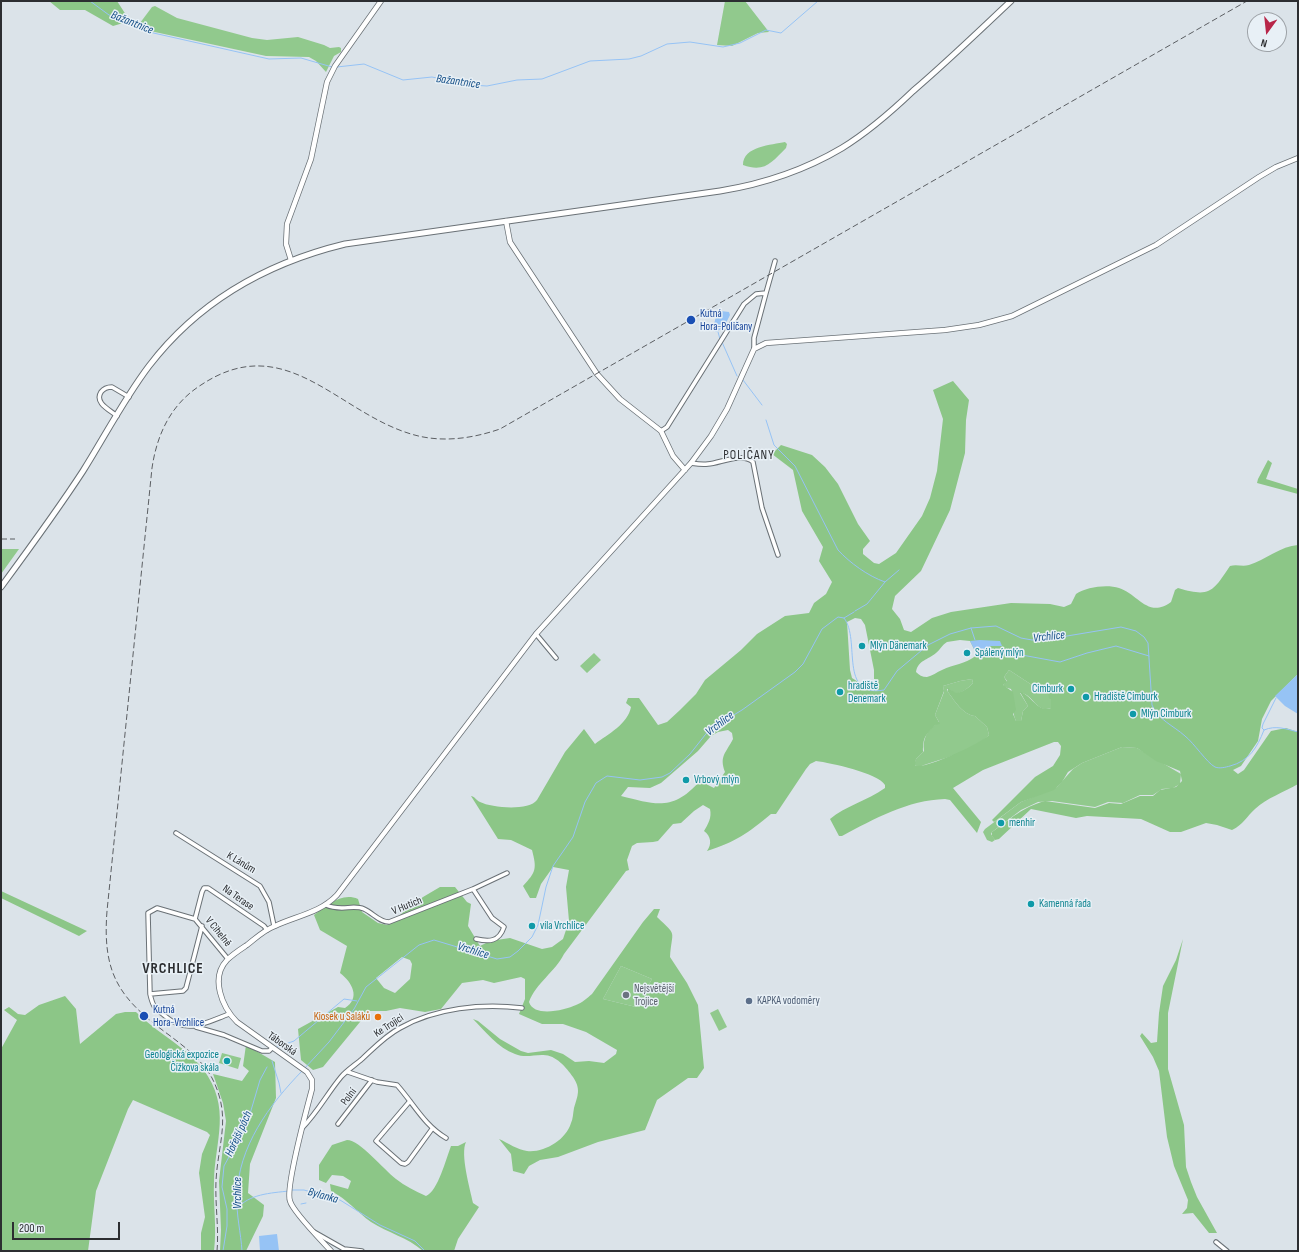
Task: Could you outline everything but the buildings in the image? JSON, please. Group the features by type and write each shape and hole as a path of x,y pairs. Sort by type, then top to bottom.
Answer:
{"main road":[{"path":"1,587 50,520 129,397 161,352 201,312 251,279 290,260 345,244 727,190 771,179 804,167 842,148 882,119 1011,1"}],"street":[{"path":"290,260 286,244 287,224 311,160 327,82 335,66 381,1"},
{"path":"754,349 766,343 945,330 979,325 1012,316 1156,245 1259,177 1276,167 1298,158"},
{"path":"506,221 510,242 597,374 620,399 661,431 672,456 685,470"},
{"path":"326,905 337,895 536,634 685,470 711,436 727,409 754,349 754,338 775,261"},
{"path":"661,431 669,423 744,304 756,294 761,292 766,293"},
{"path":"117,416 102,404 99,399 101,393 104,389 112,387 129,397"},
{"path":"691,463 709,464 738,458 748,459 752,462 764,512 778,555"},
{"path":"536,634 556,658"},
{"name":"K Lánům","path":"176,833 260,886 269,902 274,926"},
{"name":"V Hutích","path":"326,905 336,909 364,909 383,922 389,922 473,889 507,872"},
{"name":"Na Terase","path":"195,919 202,892 204,888 208,888 264,926 267,930"},
{"path":"473,889 492,918 504,927 500,935 495,940 486,941 476,939"},
{"name":"Táborská","path":"326,905 267,930 228,959 222,967 218,982 229,1014 237,1022 307,1072 312,1078 313,1084 302,1128 290,1191 291,1205 331,1251"},
{"name":"V Cihelně","path":"150,994 148,913 157,908 195,919 228,959"},
{"path":"202,926 186,988 182,991 150,994 153,1007 173,1023 196,1027 224,1035 262,1051 269,1051 272,1048"},
{"name":"Ke Trojici","path":"302,1128 312,1119 342,1076 386,1038 416,1020 447,1012 491,1006 522,1008"},
{"path":"196,1027 229,1014"},
{"path":"348,1072 372,1080 396,1084 432,1129 446,1138"},
{"name":"Polní","path":"338,1124 372,1080"},
{"path":"410,1101 376,1141 401,1163 405,1164 432,1129"},
{"name":"Táborská","path":"314,1232 344,1250"},
{"path":"1216,1242 1227,1251"},
{"path":"344,1250 362,1251"}],"green space":[{"path":"49,1 117,1 130,21 113,26 85,10 60,10"},
{"path":"725,1 745,1 769,32 758,33 732,46 717,45"},
{"path":"155,6 177,18 252,38 267,40 298,37 330,48 339,47 341,48 341,52 334,56 326,72 316,61 309,57 266,56 141,29 140,23 152,7"},
{"path":"785,142 787,144 786,148 768,165 757,168 743,165 744,159 753,150"},
{"path":"953,381 969,400 966,420 965,453 950,510 921,571 895,596 892,609 900,619 904,630 911,632 932,618 951,612 1011,603 1050,604 1064,607 1071,604 1076,594 1091,588 1103,586 1119,588 1126,591 1149,607 1163,607 1171,602 1175,590 1178,588 1198,592 1210,590 1215,587 1230,566 1249,565 1279,550 1298,545 1298,674 1271,701 1262,719 1258,741 1241,766 1233,770 1238,774 1244,770 1271,731 1286,728 1298,732 1298,784 1270,798 1232,830 1206,823 1181,832 1170,832 1141,819 1087,816 1076,818 1031,809 999,839 995,840 992,836 992,832 1023,810 1045,801 1095,808 1109,803 1121,804 1140,796 1153,796 1160,790 1176,787 1182,781 1180,771 1156,761 1137,748 1122,747 1082,763 1068,772 1062,782 1054,790 1021,802 994,822 992,820 1035,777 1053,766 1060,755 1061,746 1058,742 1054,742 983,770 953,788 981,822 977,833 950,800 945,799 931,800 905,807 879,817 842,836 839,836 830,819 842,810 878,793 885,788 885,785 873,776 843,766 816,761 810,764 806,769 776,814 771,814 748,832 734,840 707,851 710,846 710,840 704,831 709,821 710,809 703,805 681,823 673,824 658,841 637,843 632,846 627,860 629,870 626,871 556,966 536,989 529,1002 532,1007 537,1010 550,1011 565,1009 582,1002 592,994 643,922 654,909 660,909 657,917 671,931 672,934 670,957 687,983 698,1005 704,1068 697,1078 688,1078 657,1100 645,1130 598,1142 558,1157 540,1160 529,1166 524,1174 513,1171 511,1154 499,1139 527,1151 540,1150 554,1144 564,1135 572,1121 578,1096 576,1081 567,1069 556,1059 547,1055 522,1056 503,1048 473,1019 478,1021 500,1039 521,1051 528,1053 551,1050 563,1054 575,1062 589,1061 604,1063 616,1054 617,1050 586,1032 563,1024 542,1024 519,1014 525,999 525,979 521,977 494,983 483,980 462,983 441,1009 425,1012 400,1008 386,1011 369,1011 323,1067 313,1070 301,1060 298,1029 338,1007 345,1008 353,1000 354,995 351,985 340,973 347,946 320,930 314,915 334,901 346,897 358,899 362,912 378,923 387,925 423,897 440,887 455,887 467,902 471,904 468,926 480,946 490,941 510,938 542,949 552,947 563,939 569,921 566,887 569,870 553,867 541,884 536,898 530,898 523,886 531,877 535,866 532,850 511,840 498,839 471,796 480,802 501,807 519,807 533,803 537,800 565,752 584,729 595,744 622,724 626,719 631,707 626,703 628,698 639,698 658,725 667,722 696,694 705,680 741,650 757,634 785,616 809,613 814,603 826,594 832,582 819,561 823,547 802,511 793,470 772,454 781,445 812,455 825,467 838,484 858,524 870,541 863,549 863,554 874,563 879,564 896,553 922,516 930,498 937,471 943,419 933,390","holes":["855,618 861,619 865,625 874,670 874,682 863,684 852,678 850,670 847,622","960,640 970,641 977,655 968,661 946,668 927,677 919,675 916,672 919,665 936,653 945,643","1009,670 1032,685 1047,687 1049,698 1051,700 1051,708 1046,709 1038,706 1028,696 1020,692 1028,706 1023,711 1021,721 1016,721 1013,714 1016,710 1013,692 1003,685 1007,682 1004,677","972,679 973,683 963,691 956,693 948,688 948,692 963,710 975,716 987,727 989,735 953,755 922,766 916,766 916,759 923,752 925,737 935,725 940,724 935,715 944,691 943,686","728,730 732,733 733,739 723,758 723,767 725,772 714,788 700,781 690,791 681,797 664,803 645,802 621,796 628,787 650,788 661,783 698,751 711,736 718,732","402,957 410,960 412,964 410,979 395,993 384,988 376,978","621,966 652,979 636,1007 603,999"]},
{"path":"1268,460 1272,463 1266,479 1298,489 1298,494 1257,483"},
{"path":"1,549 19,549 1,574"},
{"path":"594,653 601,660 587,673 580,666"},
{"path":"1009,670 1032,685 1047,687 1052,703 1051,708 1042,708 1028,696 1020,693 1028,706 1023,711 1021,721 1016,721 1011,689 1004,687 1003,685 1007,681 1004,677"},
{"path":"972,679 972,685 956,694 947,689 959,707 967,713 975,716 987,727 989,735 965,751 919,767 914,765 916,759 924,751 924,742 927,734 935,724 939,722 935,715 944,692 943,686"},
{"path":"1122,747 1137,748 1181,774 1180,784 1173,788 1162,789 1153,795 1140,795 1123,803 1108,802 1095,807 1052,801 1038,802 1021,810 992,832 991,834 995,840 992,842 987,840 983,832 985,829 1021,802 1057,787 1073,769 1082,763"},
{"path":"1,891 87,931 79,936 1,898"},
{"path":"1183,939 1168,1013 1168,1069 1184,1125 1186,1167 1197,1197 1217,1233 1209,1233 1193,1213 1182,1214 1187,1208 1188,1200 1174,1166 1167,1137 1159,1071 1153,1057 1140,1036 1142,1033 1151,1043 1157,1042 1163,986 1176,960"},
{"path":"621,966 652,979 636,1007 603,999"},
{"path":"65,996 76,1009 80,1044 116,1014 136,1012 144,1020 188,1053 203,1069 212,1083 217,1097 220,1124 214,1181 214,1251 201,1251 201,1233 205,1217 199,1173 202,1154 210,1135 207,1132 133,1100 128,1109 96,1191 88,1251 1,1251 1,1049 17,1020 4,1010 9,1007 18,1014 25,1015 39,1005"},
{"path":"718,1009 727,1027 719,1031 710,1013"},
{"path":"246,1045 275,1062 276,1098 250,1164 248,1193 264,1205 263,1216 246,1251 220,1251 221,1230 219,1181 226,1121 223,1103 213,1074 242,1081 249,1071 243,1066"},
{"path":"222,1053 241,1058 238,1069 219,1063"},
{"path":"347,1140 352,1141 365,1150 399,1182 426,1196 434,1188 438,1181 451,1146 458,1146 466,1142 464,1147 464,1155 468,1181 473,1203 479,1207 458,1239 454,1251 423,1251 411,1242 371,1222 342,1198 331,1191 330,1184 348,1189 351,1181 343,1176 332,1175 326,1183 319,1180 319,1165 332,1145"}],"water":[{"path":"721,311 729,312 730,315 724,327 716,332 713,329 716,316"},
{"path":"970,641 1000,641 1002,646 991,646 976,653"},
{"path":"1298,674 1298,714 1285,706 1275,696"},
{"path":"277,1234 279,1251 260,1251 259,1236"}],"waterway":[{"name":"Bažantnice","path":"90,1 109,15 149,32 269,59 301,58 332,67"},
{"name":"Bažantnice","path":"337,67 364,64 403,80 432,77 471,85 487,86 517,80 542,79 590,61 629,59 641,56 667,44 690,42 723,47 740,43 766,30 781,33 818,1"},
{"path":"718,332 720,339"},
{"path":"722,342 737,376"},
{"path":"743,380 762,405"},
{"path":"766,420 774,445 795,466 838,550 860,569 885,582 867,604 855,611"},
{"path":"885,582 899,570"},
{"path":"844,618 854,612"},
{"name":"Vrchlice","path":"304,1069 329,1042 354,1009 366,987 419,945 434,940 497,959 510,957 518,951 532,937 538,925 546,887 553,866 573,837 585,802 596,783 607,776 640,780 662,777 670,773 690,754 709,730 742,710 795,672 803,664 822,629 838,617 844,618 849,628 853,665 856,677 861,685 870,690 884,690 897,671 928,645 950,634 971,628 996,626 1021,638 1032,640 1049,639 1121,627 1136,631 1144,637 1148,643 1152,705 1154,710 1189,739 1215,767 1221,768 1237,764 1242,761 1252,753 1264,730 1277,728 1298,732"},
{"path":"971,628 975,640"},
{"path":"979,650 980,653 1011,653 1060,662 1087,653 1116,646 1149,656"},
{"path":"1264,730 1262,728 1263,724 1276,698"},
{"path":"277,1047 294,1041 344,999 357,1001"},
{"path":"272,1061 281,1093"},
{"name":"Hořejší pách","path":"223,1251 227,1226 227,1209 222,1187 224,1166 247,1124 260,1080 267,1067"},
{"name":"Vrchlice","path":"242,1251 237,1196 243,1161 249,1144 267,1113 302,1071"},
{"name":"Bylanka","path":"292,1190 304,1190 340,1200 380,1225 415,1241 425,1251"},
{"name":"Bylanka","path":"237,1209 247,1200 254,1197 289,1191"},
{"path":"301,1204 306,1203"}],"railway":[{"path":"217,1251 218,1234 216,1181 223,1117 218,1092 208,1071 193,1054 152,1022 127,997 118,984 112,969 106,933 152,468 154,455 162,432 167,421 181,401 201,385 231,370 259,366 285,370 310,380 384,423 422,437 456,439 500,429 1247,1"},
{"path":"1,539 15,539"}],"place":[{"name":"Kutná Hora-Poličany","path":"691,320"},
{"name":"Mlýn Dänemark","path":"862,646"},
{"name":"Spálený mlýn","path":"967,653"},
{"name":"Cimburk","path":"1071,689"},
{"name":"hradiště Denemark","path":"840,692"},
{"name":"Hradiště Cimburk","path":"1086,697"},
{"name":"Mlýn Cimburk","path":"1133,714"},
{"name":"Vrbový mlýn","path":"686,780"},
{"name":"menhir","path":"1001,823"},
{"name":"Kamenná řada","path":"1031,904"},
{"name":"víla Vrchlice","path":"532,926"},
{"name":"Nejsvětější Trojice","path":"626,995"},
{"name":"KAPKA vodoměry","path":"749,1001"},
{"name":"Kutná Hora-Vrchlice","path":"144,1016"},
{"name":"Kiosek u Saláků","path":"378,1017"},
{"name":"Geologická expozice Čížkova skála","path":"227,1061"}],"district":[{"name":"POLIČANY","path":"749,456"},
{"name":"VRCHLICE","path":"173,969"}]}
